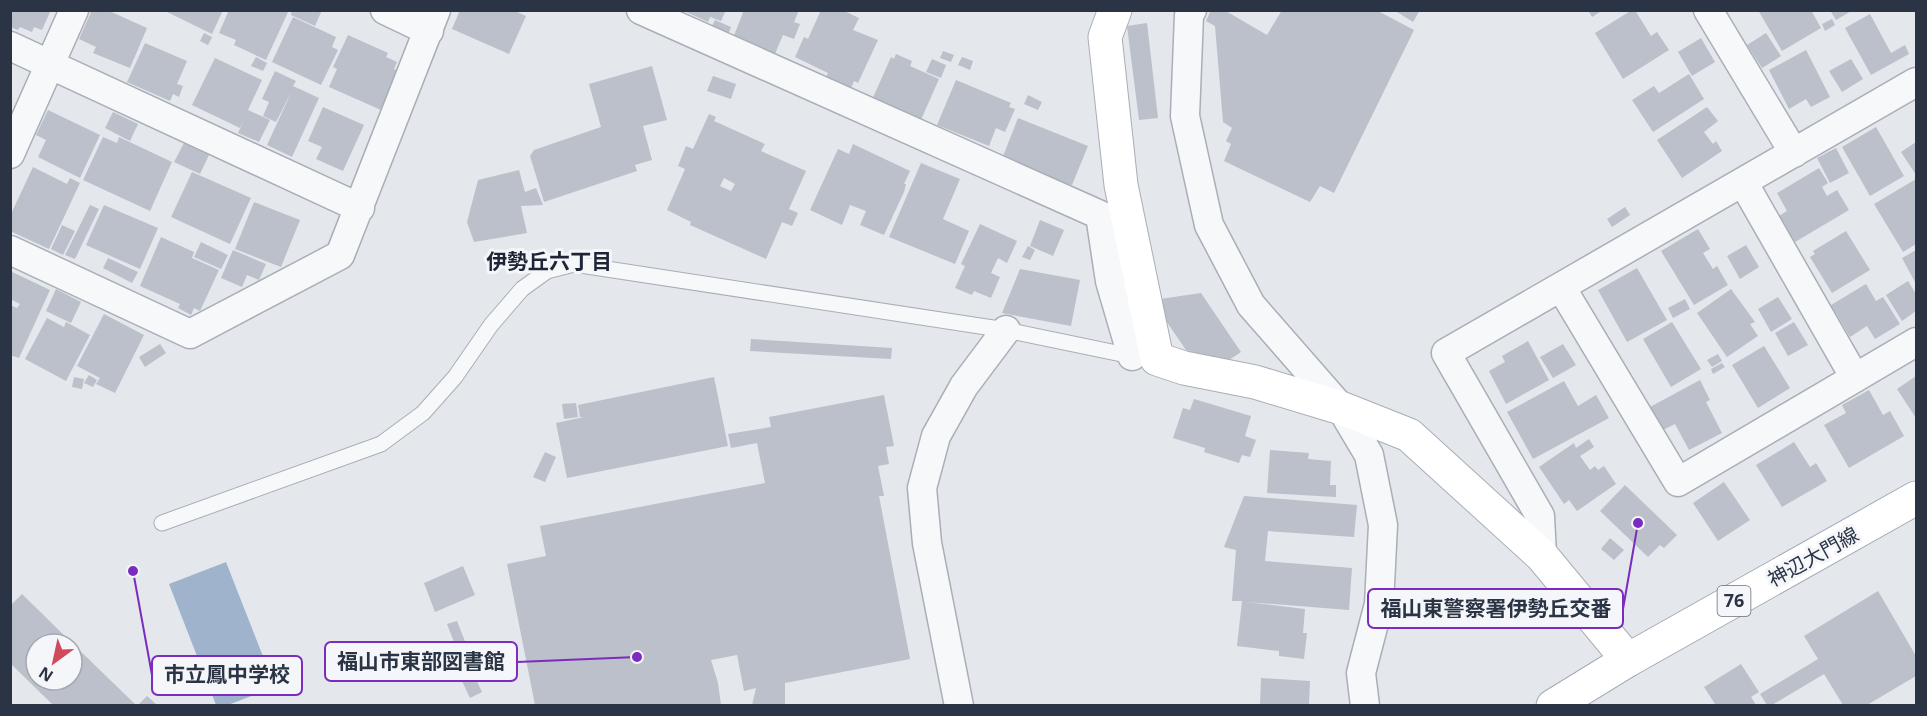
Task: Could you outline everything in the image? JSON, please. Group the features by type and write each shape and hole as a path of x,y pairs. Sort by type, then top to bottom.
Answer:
{"street":[{"path":"10,154 74,10"},
{"path":"10,250 190,334 340,255 432,21 385,10"},
{"path":"641,10 1100,215 1110,281 1144,357"},
{"path":"1115,10 1105,37 1121,185 1144,357"},
{"path":"1192,10 1189,15 1185,116 1209,225 1251,305 1341,408 1369,455 1383,525 1379,604 1361,673 1365,705"},
{"path":"1708,11 1794,153"},
{"path":"10,45 360,208"},
{"path":"1542,556 1540,516 1446,353 1916,85"},
{"path":"1743,182 1855,378"},
{"path":"1562,287 1678,482 1917,342"},
{"path":"959,705 927,543 922,488 936,436 964,386 1006,330"},
{"path":"1144,357 1184,368 1255,382 1341,408 1408,435 1542,556 1628,660"},
{"name":"神辺大門線","path":"1553,705 1628,660 1917,498"}],"lane":[{"path":"162,523 381,444 423,413 455,377 491,325 522,289 547,271 574,264 1006,330 1144,357"}],"water":[{"path":"226,562 275,687 228,705 216,705 169,584"}],"building":[{"path":"10,10 51,10 42,30 34,27 32,32 20,27 18,30 10,27"},
{"path":"92,10 107,10 147,28 130,68 93,53 96,47 79,39"},
{"path":"163,10 223,10 212,34"},
{"path":"229,10 289,10 266,60 234,45 236,40 219,33"},
{"path":"292,10 322,10 315,26 291,15"},
{"path":"460,10 513,10 526,16 509,54 452,29"},
{"path":"682,10 726,10 721,21 710,17 708,22"},
{"path":"744,10 799,10 794,22 800,24 794,39 783,35 774,56 733,38"},
{"path":"821,10 842,10 859,18 853,30 878,40 858,83 854,81 849,93 824,82 828,73 795,57 804,37 808,39"},
{"path":"1211,10 1224,10 1267,35 1282,10 1376,10 1414,30 1334,193 1320,186 1310,202 1224,161 1231,144 1226,141 1232,128 1223,122 1215,26 1206,21"},
{"path":"1394,10 1420,10 1413,22"},
{"path":"1588,10 1603,10 1592,17"},
{"path":"1635,10 1651,36 1657,32 1669,50 1623,79 1595,33"},
{"path":"1758,10 1811,10 1821,28 1782,51"},
{"path":"1830,10 1853,10 1836,20"},
{"path":"1870,14 1891,53 1905,45 1909,54 1871,75 1845,28"},
{"path":"293,17 336,37 332,47 338,50 321,85 272,62"},
{"path":"1832,19 1835,25 1825,31 1822,24"},
{"path":"715,20 731,27 727,38 710,30"},
{"path":"1147,23 1158,118 1139,120 1127,26"},
{"path":"204,33 212,37 208,45 200,41"},
{"path":"1766,33 1781,56 1762,68 1747,45"},
{"path":"348,35 388,53 386,57 397,62 394,69 398,71 381,110 329,87 337,69 333,67"},
{"path":"1701,38 1715,62 1692,76 1678,52"},
{"path":"145,43 187,61 177,84 183,86 179,97 173,94 170,101 127,82"},
{"path":"1806,50 1830,97 1811,107 1806,99 1789,109 1769,70"},
{"path":"943,51 954,55 951,62 940,58"},
{"path":"896,54 912,61 910,66 939,79 920,122 872,100 891,57 894,59"},
{"path":"256,57 267,63 263,71 251,66"},
{"path":"962,57 973,61 970,70 958,65"},
{"path":"215,58 262,80 248,110 270,120 259,142 238,133 246,116 240,128 192,105"},
{"path":"932,59 946,65 941,78 926,72"},
{"path":"1851,59 1863,79 1842,92 1829,71"},
{"path":"652,66 667,120 643,126 652,160 635,165 637,171 544,202 530,156 534,150 601,127 589,84"},
{"path":"275,71 296,81 293,86 319,98 292,157 267,145 292,91 276,122 263,116 269,102 262,99"},
{"path":"1689,74 1704,99 1653,132 1632,100 1654,86 1659,93"},
{"path":"713,76 736,84 731,99 707,91"},
{"path":"956,80 1011,103 1009,107 1015,109 1005,132 996,128 989,146 937,125"},
{"path":"1028,95 1042,102 1038,110 1024,104"},
{"path":"323,107 364,125 343,171 316,159 322,147 308,141"},
{"path":"1707,107 1718,121 1704,132 1713,144 1716,141 1722,151 1682,178 1657,140"},
{"path":"48,110 100,135 80,178 38,157 46,140 36,135"},
{"path":"113,112 138,124 130,141 105,128"},
{"path":"709,114 716,117 714,121 765,144 761,151 806,171 789,209 798,213 792,226 782,222 766,259 690,225 691,222 667,210 685,169 678,166 686,146 693,149","holes":["724,178 735,184 731,191 720,186"]},
{"path":"1018,118 1088,146 1072,185 1069,184 1067,190 1002,159"},
{"path":"1876,127 1904,176 1870,196 1842,147"},
{"path":"103,137 117,143 119,137 172,162 150,211 83,180"},
{"path":"1916,142 1916,175 1901,152"},
{"path":"184,143 209,155 200,174 174,162"},
{"path":"853,144 910,171 904,184 906,184 904,192 884,235 860,225 866,211 850,205 842,225 810,210 838,149 849,154"},
{"path":"1836,148 1849,173 1830,183 1817,158"},
{"path":"921,163 960,179 943,219 969,231 955,264 889,237"},
{"path":"33,167 67,184 70,178 80,183 49,249 10,231 10,216"},
{"path":"1819,168 1828,183 1822,187 1827,196 1837,190 1849,210 1795,242 1779,216 1787,211 1777,193"},
{"path":"519,170 525,192 536,188 543,205 521,206 527,233 474,242 467,222 478,180"},
{"path":"192,172 251,198 230,244 171,217"},
{"path":"1916,179 1916,244 1903,252 1874,204"},
{"path":"254,202 300,220 281,267 235,249"},
{"path":"90,205 99,209 75,259 65,255"},
{"path":"104,205 158,228 140,269 86,245"},
{"path":"1625,207 1630,215 1612,227 1607,219"},
{"path":"1040,220 1064,230 1053,256 1030,246"},
{"path":"980,224 1017,241 1007,263 998,258 991,273 1000,277 991,298 974,291 972,295 955,288 965,266 961,264"},
{"path":"62,225 75,231 63,255 51,249"},
{"path":"1698,229 1710,249 1703,253 1713,269 1717,266 1728,285 1694,305 1661,251"},
{"path":"1846,231 1870,270 1832,293 1810,257 1815,254 1813,251"},
{"path":"161,237 194,252 192,258 219,270 200,311 194,308 191,315 178,308 180,304 140,286"},
{"path":"201,242 228,255 221,269 194,257"},
{"path":"1746,245 1759,267 1740,279 1727,256"},
{"path":"1028,246 1035,250 1030,260 1022,257"},
{"path":"233,250 266,264 259,280 247,275 242,287 221,278"},
{"path":"1916,250 1916,284 1902,258"},
{"path":"108,258 138,272 132,283 103,268"},
{"path":"1637,268 1667,320 1627,342 1598,290"},
{"path":"1020,269 1080,280 1071,326 1002,313"},
{"path":"10,271 50,290 19,358 10,355 10,305 17,308 20,304 10,299"},
{"path":"1908,281 1916,294 1916,311 1902,321 1886,295"},
{"path":"1866,284 1876,301 1883,297 1900,324 1875,339 1867,326 1850,337 1831,305"},
{"path":"56,289 81,302 71,323 46,311"},
{"path":"1731,289 1755,322 1750,324 1758,336 1727,357 1697,313"},
{"path":"1201,293 1241,352 1226,362 1186,350 1162,315 1160,299"},
{"path":"1778,297 1792,319 1771,332 1758,309"},
{"path":"1685,299 1690,309 1673,318 1668,308"},
{"path":"104,314 144,335 115,393 96,384 100,378 77,366"},
{"path":"47,318 64,327 66,322 90,335 66,381 25,359"},
{"path":"1672,322 1701,369 1671,387 1643,339"},
{"path":"1794,322 1808,345 1788,356 1775,333"},
{"path":"751,339 892,348 891,359 750,351"},
{"path":"1528,341 1549,380 1506,404 1489,371 1505,362 1502,356"},
{"path":"160,344 166,353 145,367 139,357"},
{"path":"1563,344 1576,365 1553,378 1540,357"},
{"path":"1764,346 1790,388 1758,408 1732,365"},
{"path":"1718,354 1722,361 1712,367 1707,360"},
{"path":"1722,363 1725,367 1713,374 1711,369"},
{"path":"89,375 97,380 93,387 84,383"},
{"path":"1916,376 1916,418 1897,389"},
{"path":"74,377 84,379 82,389 72,387"},
{"path":"714,377 728,446 567,478 556,423 584,417 580,417 578,405"},
{"path":"1700,380 1710,400 1706,402 1722,433 1689,450 1675,424 1663,430 1650,407"},
{"path":"1564,381 1578,406 1596,395 1609,418 1533,459 1507,412"},
{"path":"1869,390 1883,415 1890,411 1904,436 1849,468 1824,425 1846,413 1842,405"},
{"path":"884,395 894,446 886,447 889,464 878,466 884,496 879,496 910,659 785,683 785,705 752,705 756,688 744,691 737,655 711,660 718,683 721,705 535,705 507,564 546,556 540,526 765,483 757,443 731,448 728,434 771,427 769,417"},
{"path":"1194,399 1251,416 1245,436 1256,440 1250,457 1242,455 1239,463 1204,452 1205,448 1173,438 1183,408 1190,410"},
{"path":"576,403 578,417 564,419 562,404"},
{"path":"1589,439 1594,447 1580,456 1590,470 1595,466 1598,470 1604,466 1616,484 1577,511 1569,500 1564,504 1539,467 1574,443 1576,448"},
{"path":"1794,442 1810,467 1816,463 1827,481 1782,507 1756,465"},
{"path":"1270,450 1309,453 1308,459 1331,461 1330,485 1336,485 1336,497 1267,493"},
{"path":"545,452 556,457 545,482 533,477"},
{"path":"1724,482 1750,520 1718,541 1693,503"},
{"path":"1625,485 1677,535 1664,548 1660,545 1648,557 1600,511"},
{"path":"1244,496 1357,505 1354,537 1268,531 1265,561 1352,568 1349,610 1246,602 1305,609 1303,633 1307,633 1304,659 1279,656 1279,651 1237,646 1242,601 1232,601 1236,550 1224,547"},
{"path":"1610,538 1624,550 1614,560 1601,549"},
{"path":"463,566 475,595 435,612 424,583"},
{"path":"1878,591 1916,656 1916,676 1867,705 1843,705 1824,674 1772,705 1767,705 1760,694 1818,659 1804,636"},
{"path":"22,594 61,632 24,632 24,677 10,663 10,606"},
{"path":"457,621 477,672 467,676 447,624"},
{"path":"84,654 136,705 53,705 40,692 84,692"},
{"path":"1741,664 1759,692 1751,697 1756,705 1712,705 1715,704 1704,687"},
{"path":"474,675 482,692 470,698 462,681"},
{"path":"1261,678 1310,681 1309,705 1260,705"},
{"path":"147,696 157,705 138,705"}],"place":[{"name":"福山東警察署伊勢丘交番","path":"1638,523"},
{"name":"市立鳳中学校","path":"133,571"},
{"name":"福山市東部図書館","path":"637,657"}],"district":[{"name":"伊勢丘六丁目","path":"549,262"}]}
